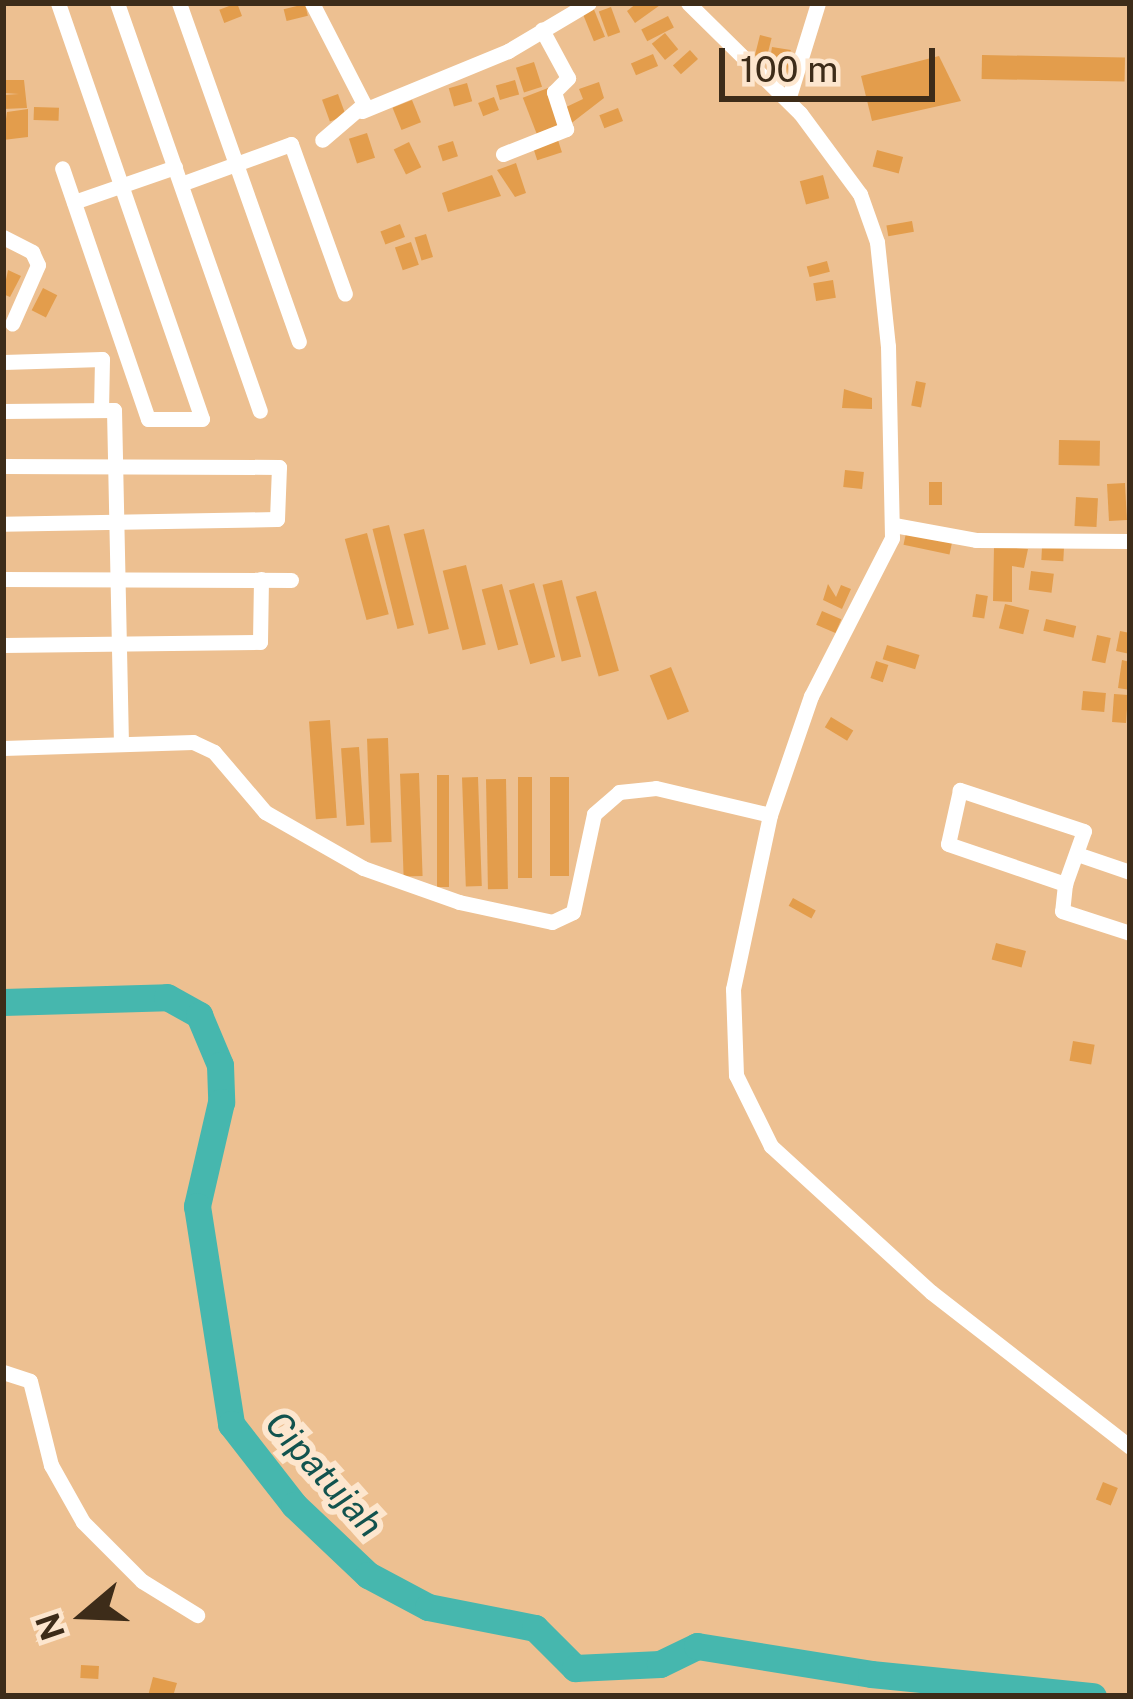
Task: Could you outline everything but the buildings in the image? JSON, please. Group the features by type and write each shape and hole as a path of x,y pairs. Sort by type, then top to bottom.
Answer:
{"street":[{"path":"58,3 202,419 148,419 62,168"},
{"path":"117,3 260,411"},
{"path":"179,3 298,341"},
{"path":"322,140 362,111 542,30 589,3"},
{"path":"688,3 829,147 872,223 889,346 894,525 811,696 770,815 730,1016 732,1060 754,1119 771,1146 932,1292 1130,1447"},
{"path":"788,100 818,3"},
{"path":"314,4 356,80 362,111"},
{"path":"502,154 566,129 554,92 568,78 542,30"},
{"path":"74,202 121,186 238,164 291,144 345,294"},
{"path":"3,237 32,252 38,265 12,324"},
{"path":"3,362 102,359 101,410"},
{"path":"3,411 114,410 122,740"},
{"path":"3,466 279,467 277,519 3,524"},
{"path":"894,525 992,542 1130,541"},
{"path":"3,579 291,580"},
{"path":"3,645 260,642 261,579"},
{"path":"3,748 122,740 202,745 265,812 363,868 459,902 552,922 573,912 594,814 619,792 656,788 770,815"},
{"path":"1065,884 947,844 960,790 1084,831 1080,855 1065,884 1063,911 1130,933"},
{"path":"1080,855 1130,872"},
{"path":"3,1372 30,1381 51,1465 83,1522 142,1581 197,1615"}],"waterway":[{"name":"Cipatujah","path":"3,1002 167,997 199,1015 220,1065 221,1102 197,1206 231,1424 294,1505 368,1575 428,1607 535,1628 575,1668 660,1664 697,1646 871,1674 1093,1696"}]}
